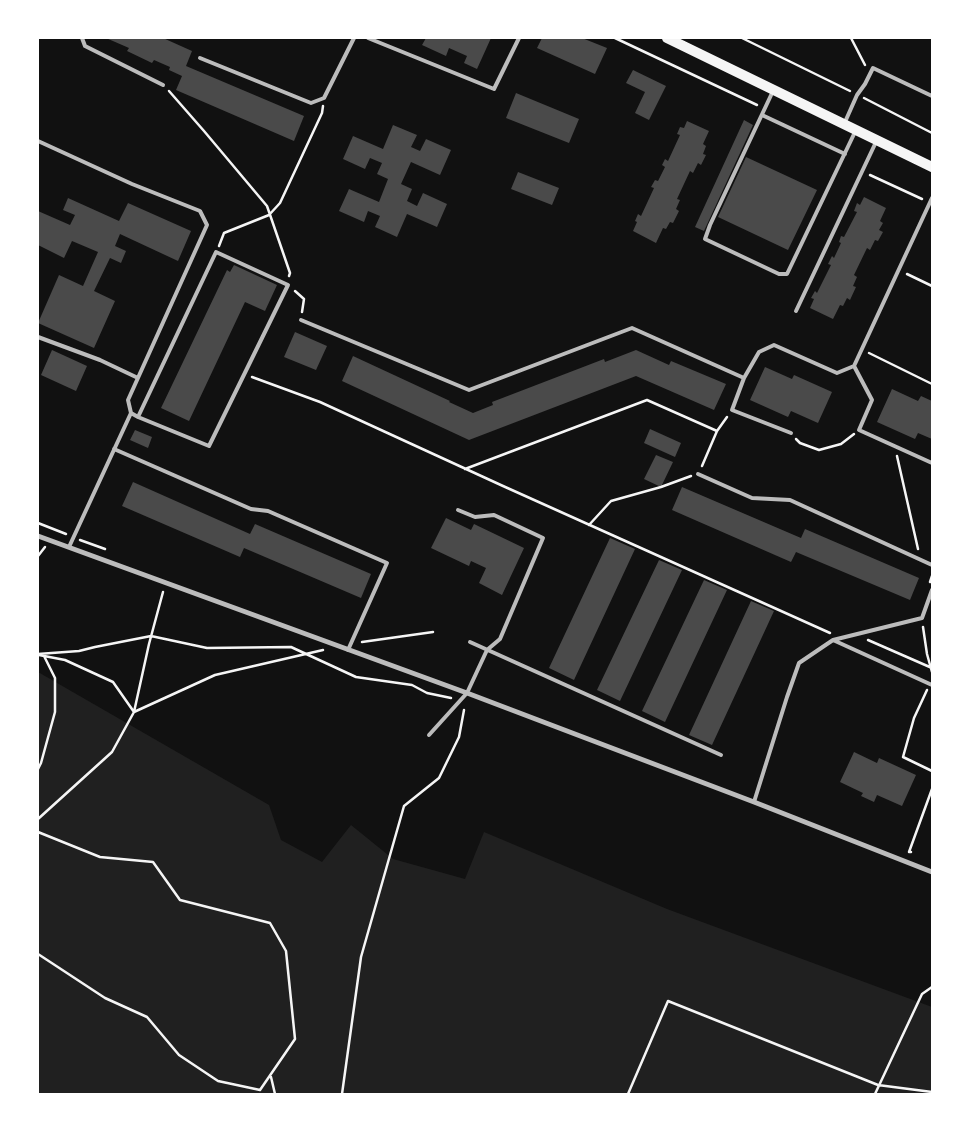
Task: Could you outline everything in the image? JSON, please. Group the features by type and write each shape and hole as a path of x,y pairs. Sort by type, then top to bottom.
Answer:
{"main road":[{"path":"667,38 932,167"}],"street":[{"path":"38,536 467,693 932,872"}],"lane":[{"path":"82,38 85,46 163,85"},
{"path":"200,58 311,103 324,98 354,38"},
{"path":"368,38 494,89 519,38"},
{"path":"844,124 872,68 932,96"},
{"path":"774,90 705,239 779,274 787,274 856,130"},
{"path":"762,115 845,154"},
{"path":"796,311 877,140"},
{"path":"38,141 132,184 200,211 207,225 128,400 131,413 69,547"},
{"path":"791,433 732,410 744,378 759,352 774,345 836,373 854,366 932,201"},
{"path":"131,413 138,417 209,446 288,285 216,252 138,417"},
{"path":"301,320 469,390 632,328 744,378"},
{"path":"38,337 100,360 138,378"},
{"path":"854,366 872,400 859,430 932,463"},
{"path":"114,449 250,509 268,511 387,563 348,650"},
{"path":"698,474 752,498 790,500 932,565"},
{"path":"430,734 467,693 487,650 500,639 543,538 494,515 475,517 458,510"},
{"path":"754,802 799,663 834,640 922,618 932,590"},
{"path":"834,640 931,684"},
{"path":"470,642 721,754"}],"path":[{"path":"615,38 765,109"},
{"path":"742,38 932,133"},
{"path":"851,38 870,74"},
{"path":"163,85 267,206 290,273 288,285 304,299 301,320"},
{"path":"216,252 224,233 269,215 280,203 322,113 324,98"},
{"path":"862,172 932,201"},
{"path":"906,274 932,286"},
{"path":"869,353 932,384"},
{"path":"245,374 320,402 833,634"},
{"path":"465,469 647,400 717,431"},
{"path":"589,524 611,501 698,474 717,431 732,410"},
{"path":"791,433 800,443 818,450 841,444 859,430"},
{"path":"895,446 921,560"},
{"path":"930,584 932,576"},
{"path":"38,819 112,752 134,712 165,583"},
{"path":"922,618 926,654 932,669"},
{"path":"350,643 433,632"},
{"path":"854,634 932,669"},
{"path":"38,654 79,651 151,636 207,648 291,647 356,677 412,685 427,693 460,700"},
{"path":"134,712 215,675 339,646"},
{"path":"38,654 65,660 113,682 134,712"},
{"path":"38,769 54,712 55,678 44,656"},
{"path":"931,684 914,718 903,757 932,772"},
{"path":"342,1094 361,957 404,806 439,778 459,737 467,693"},
{"path":"917,855 909,852 932,789"},
{"path":"38,832 100,857 153,862 180,900 270,922 286,951 295,1038 260,1090 218,1081 179,1055 147,1017 106,998 38,954"},
{"path":"875,1094 922,994 932,987"},
{"path":"628,1094 668,1001 878,1085 932,1092"},
{"path":"270,1076 275,1094"}],"shaded area":[{"path":"38,672 269,805 281,840 322,862 351,825 393,859 465,879 484,832 667,909 932,1007 932,1094 38,1094"}],"building":[{"path":"106,38 163,38 192,51 186,66 304,116 294,141 176,90 182,76 169,70 170,67 154,60 152,63 127,51 129,48"},
{"path":"426,38 491,38 477,69 464,63 467,56 449,48 446,56 422,45"},
{"path":"542,38 582,38 607,48 595,74 537,48"},
{"path":"633,70 666,86 649,120 635,113 645,92 626,83"},
{"path":"516,93 579,119 569,143 506,118"},
{"path":"744,120 753,125 704,231 695,227"},
{"path":"687,121 709,131 703,144 706,146 703,154 706,155 701,165 698,163 693,173 690,171 677,199 680,200 676,209 679,211 673,223 670,222 666,229 663,228 656,243 633,231 637,222 635,221 638,214 641,216 654,188 651,187 655,180 658,181 665,167 662,165 665,159 668,161 680,135 677,134 680,127 684,128"},
{"path":"393,125 417,135 411,147 420,151 426,139 451,150 440,175 411,162 401,184 412,189 407,201 417,206 423,193 447,204 437,227 407,214 397,237 375,227 380,216 368,211 364,222 339,211 349,189 379,202 388,179 377,174 382,163 370,158 365,169 343,159 353,136 383,149"},
{"path":"746,157 817,190 788,250 718,217"},
{"path":"518,172 559,188 552,205 511,189"},
{"path":"864,197 886,208 880,221 883,223 879,230 883,232 878,241 875,240 870,250 867,248 854,275 857,277 853,286 856,287 850,300 847,298 843,306 840,305 833,319 810,308 814,299 811,298 815,291 817,293 831,265 828,264 832,256 834,258 841,243 839,242 841,236 844,237 857,212 854,211 857,203 860,205"},
{"path":"68,198 119,221 128,203 191,231 178,261 120,234 115,246 126,251 121,263 110,258 94,291 115,301 94,348 38,323 59,275 83,286 98,252 72,241 64,258 38,245 38,211 70,225 75,215 63,210"},
{"path":"234,265 277,285 265,311 245,302 189,421 161,408 227,270 230,272"},
{"path":"295,332 327,346 316,370 284,357"},
{"path":"52,350 87,366 76,391 41,375"},
{"path":"636,350 669,365 671,361 726,384 714,410 636,376 469,440 342,381 353,356 473,413 493,405 492,402 604,359 605,362"},
{"path":"765,367 792,379 794,375 832,392 818,423 791,411 788,417 750,400"},
{"path":"892,389 918,401 921,396 932,401 932,439 918,433 915,439 877,422"},
{"path":"650,429 681,443 675,457 644,443"},
{"path":"135,430 152,437 148,448 130,440"},
{"path":"656,455 673,462 661,487 644,479"},
{"path":"133,482 250,534 255,524 371,574 361,598 244,548 240,557 122,506"},
{"path":"682,487 801,538 805,529 919,578 910,600 796,552 791,562 672,510"},
{"path":"446,518 471,530 474,524 524,548 502,595 479,583 486,568 471,561 469,566 431,548"},
{"path":"610,538 635,549 574,680 549,668"},
{"path":"659,560 682,570 620,701 597,690"},
{"path":"704,580 727,590 665,722 642,711"},
{"path":"751,601 774,611 712,745 689,735"},
{"path":"854,752 877,763 879,758 916,775 902,806 877,795 874,802 861,796 863,793 840,782"}]}
